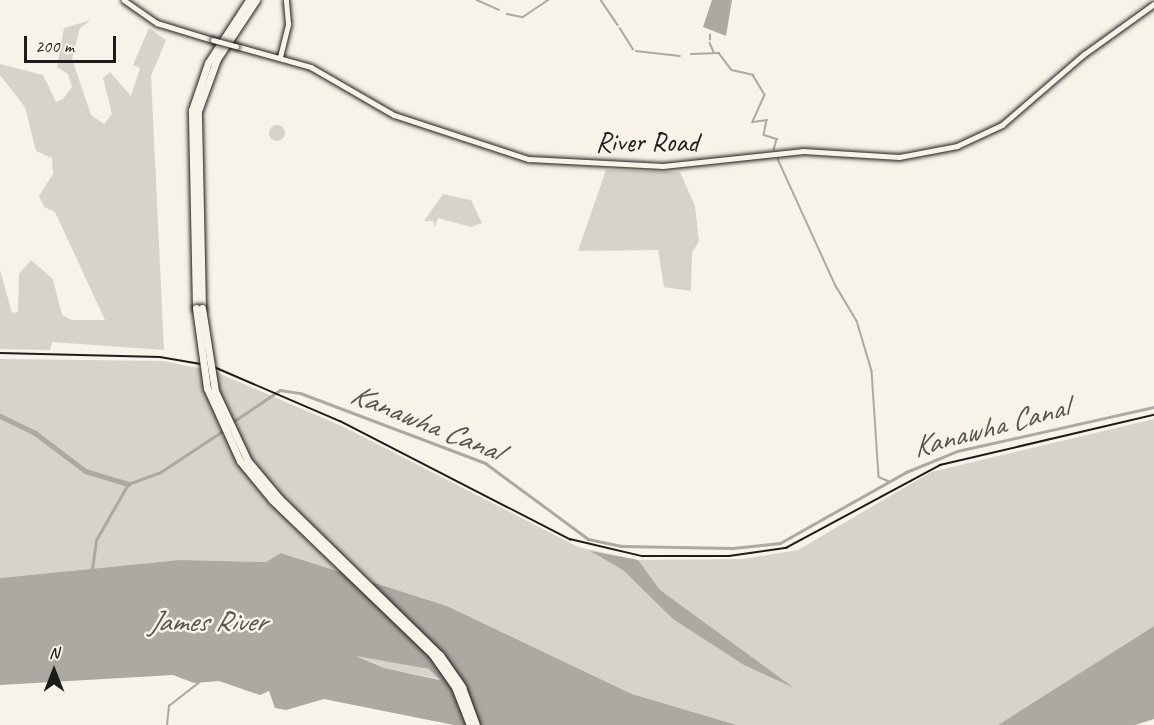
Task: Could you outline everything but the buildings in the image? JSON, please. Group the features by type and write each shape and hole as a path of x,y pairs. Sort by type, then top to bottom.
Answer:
{"highway":[{"path":"249,0 210,59 192,110 199,308 207,388 240,460 272,500 432,654 455,687 470,725"},
{"path":"256,0 214,64 198,111 199,308 215,392 248,461 279,498 440,654 462,687 476,725"}],"main road":[{"name":"River Road","path":"124,0 157,23 280,57 328,75 394,115 529,159 663,166 803,151 899,157 957,146 1002,125 1096,44 1154,4"},
{"path":"280,57 288,24 286,0"}],"shaded area":[{"path":"91,20 80,28 72,59 91,115 104,124 112,114 103,78 110,72 131,96 140,68 133,65 149,28 166,40 151,76 164,350 52,342 50,350 0,349 0,270 12,313 18,312 19,274 31,260 53,279 62,315 72,320 105,320 55,212 44,207 39,196 53,174 52,158 36,151 25,107 0,75 0,64 43,75 56,102 63,99 72,87 68,74 57,67 64,28"},
{"path":"277,125 283,127 285,133 283,139 277,141 271,139 269,133 271,127"},
{"path":"606,170 680,172 695,206 699,241 692,253 691,291 664,287 658,250 578,251"},
{"path":"443,194 471,200 482,223 471,227 438,218 435,227 433,221 424,221"},
{"path":"0,359 164,361 216,372 346,428 578,547 638,560 743,559 798,550 931,472 1154,419 1154,626 998,725 737,725 632,694 447,606 282,553 266,562 179,560 0,578"},
{"path":"355,655 429,669 440,679 384,668"}],"water":[{"path":"712,0 732,0 726,36 703,27"},
{"path":"590,551 638,560 660,590 794,688 744,665 673,619 623,570"},
{"name":"James River","path":"281,553 447,606 632,694 737,725 454,725 324,699 286,710 275,708 269,691 260,695 219,681 194,683 173,675 0,685 0,578 179,560 266,562","holes":["356,656 429,669 440,680 384,668"]},
{"path":"1154,626 1154,719 1135,725 998,725"}],"waterway":[{"path":"477,0 499,10"},
{"path":"507,14 523,17 548,0"},
{"path":"601,0 618,25"},
{"path":"620,28 633,49"},
{"path":"710,35 710,40"},
{"path":"710,43 714,52"},
{"path":"636,51 680,56"},
{"path":"691,54 719,53 732,70 753,75 765,95 753,122 767,120 764,135 777,139 774,150"},
{"path":"778,159 836,286 857,321 872,371 879,477 888,481"},
{"name":"Kanawha Canal","path":"231,423 280,390 300,393 485,463 588,539 621,546 733,548 780,543 906,472 957,451 1154,407"},
{"path":"0,416 35,433 85,471 128,484"},
{"name":"Kanawha Canal","path":"92,569 96,540 128,484 159,473 224,430"},
{"path":"167,725 169,706 200,682"}],"railway":[{"path":"0,353 160,357 212,366 340,421 570,539 642,556 729,556 786,548 940,465 1154,415"}]}
